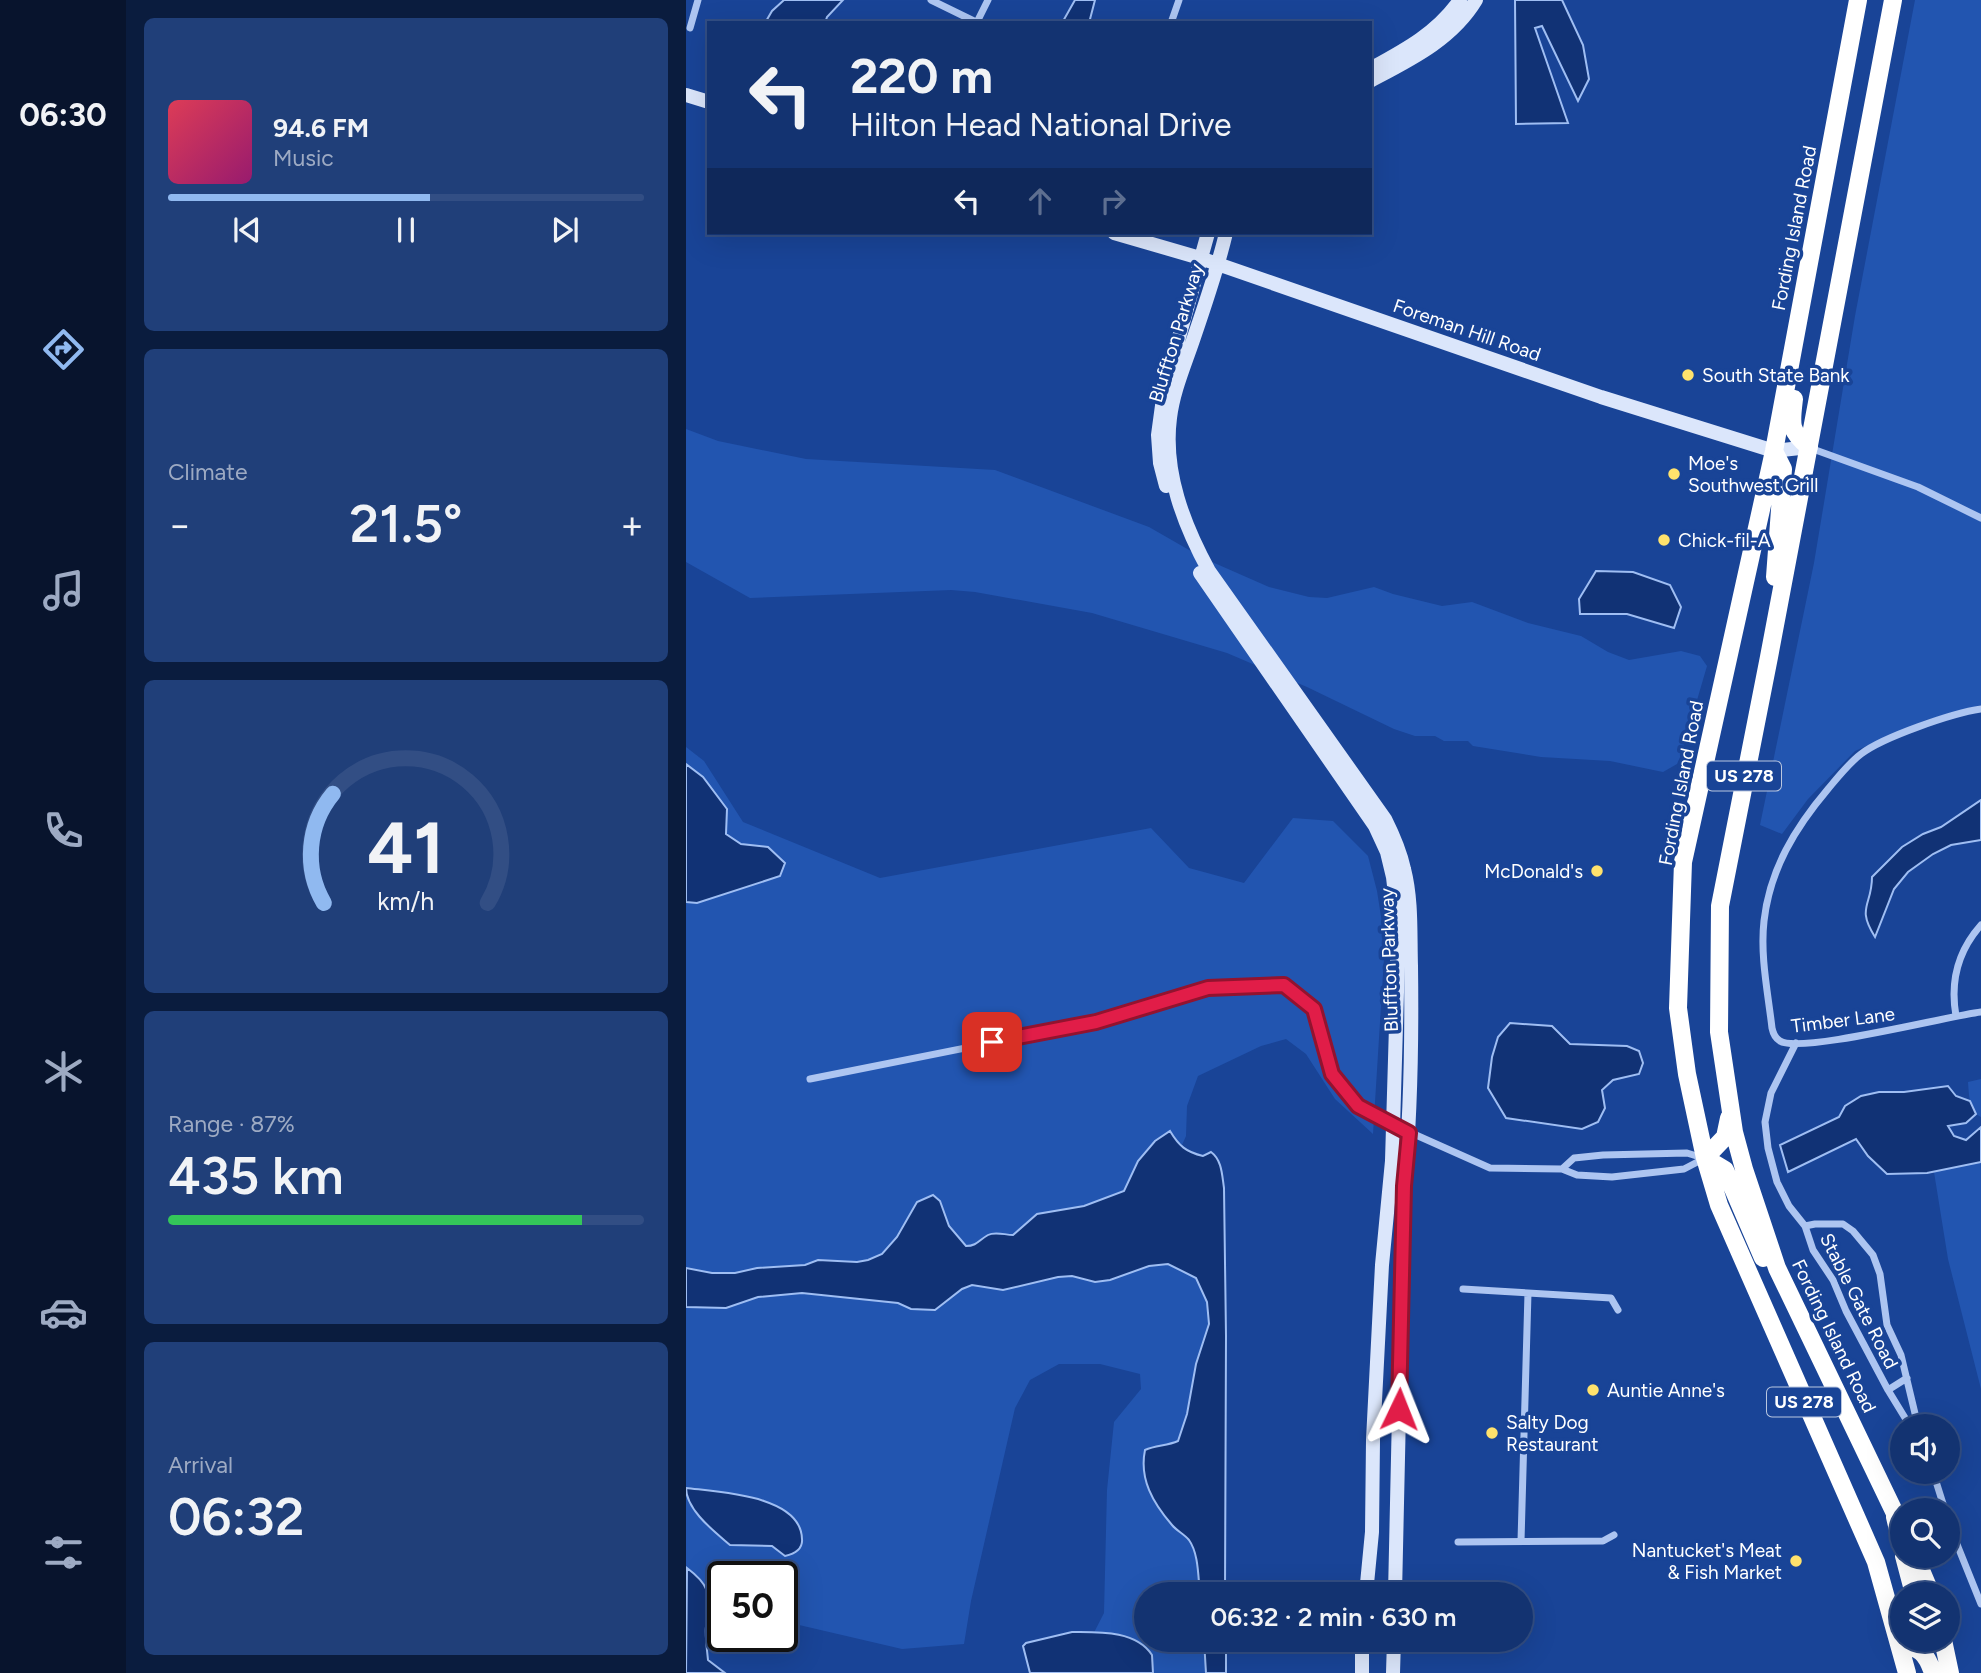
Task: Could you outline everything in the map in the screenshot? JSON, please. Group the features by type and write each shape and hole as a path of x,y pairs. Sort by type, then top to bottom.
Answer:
{"highway":[{"name":"Fording Island Road","path":"1858,0 1774,451 1684,862 1678,1008 1687,1074 1718,1205 1876,1562 1890,1604"},
{"name":"Fording Island Road","path":"1890,1499 1777,1268 1744,1169 1730,1107 1719,1032 1720,906 1893,0"},
{"path":"1809,264 1807,300 1791,418 1791,429 1809,447"},
{"path":"1769,657 1783,469 1774,451"},
{"path":"1730,1107 1725,1137 1705,1158 1725,1170 1763,1258 1777,1268"},
{"name":"Fording Island Road","path":"1904,1652 1907,1673"},
{"path":"1921,1652 1933,1673"},
{"path":"1946,1652 1950,1673"}],"main road":[{"path":"1372,68 1408,49 1435,29 1460,0"},
{"path":"1372,80 1429,50 1450,32 1476,0"},
{"path":"686,95 707,101"},
{"name":"Foreman Hill Road","path":"1121,235 1219,264 1588,392 1774,451 1809,447"},
{"name":"Bluffton Parkway","path":"1207,235 1164,391 1158,435 1160,463 1182,535 1206,584 1375,826 1387,852 1394,889 1398,952 1393,1125 1382,1265 1367,1582"},
{"name":"Bluffton Parkway","path":"1226,235 1219,264 1172,407 1172,480 1194,543 1209,571 1385,819 1399,848 1405,872 1410,918 1412,1017 1409,1133 1404,1186 1395,1582"},
{"path":"1362,1652 1362,1673"},
{"path":"1393,1673 1394,1652"}],"street":[{"path":"690,28 698,0"},
{"path":"931,0 976,21"},
{"path":"978,21 988,0"},
{"path":"1172,21 1179,0"},
{"path":"1809,447 1918,487 1981,518"},
{"name":"Timber Lane","path":"1981,709 1927,724 1861,753 1813,807 1784,850 1767,900 1763,924 1773,1033 1782,1043 1870,1035 1981,1012"},
{"path":"1956,1016 1953,994 1956,971 1966,945 1981,925"},
{"path":"810,1079 1096,1022 1208,988 1284,985 1314,1009 1332,1074 1358,1106 1409,1133 1489,1168 1562,1169 1577,1175 1612,1177 1684,1169 1705,1158"},
{"name":"Stable Gate Road","path":"1796,1043 1771,1093 1765,1122 1768,1148 1777,1182 1789,1206 1805,1226 1813,1250 1833,1280 1846,1311 1903,1414"},
{"path":"1562,1169 1574,1157 1687,1153 1705,1158"},
{"path":"1646,1173 1647,1154"},
{"name":"Stable Gate Road","path":"1805,1226 1843,1224 1853,1231 1873,1255 1880,1274 1887,1325 1901,1355 1914,1414"},
{"path":"1462,1289 1611,1298 1618,1310"},
{"path":"1521,1541 1528,1293"},
{"name":"Stable Gate Road","path":"1888,1390 1906,1378"},
{"path":"1458,1542 1603,1541 1614,1535"},
{"path":"1960,1552 1981,1604"}],"shaded area":[{"path":"784,0 843,0 826,21 766,21"},
{"path":"1075,0 1095,0 1090,21 1063,21"},
{"path":"1515,0 1562,0 1583,45 1589,79 1578,101 1542,26 1535,28 1568,123 1516,124"},
{"path":"1915,0 1981,0 1981,705 1926,720 1855,751 1808,799 1782,834 1760,825 1814,563 1855,316"},
{"path":"686,429 718,441 806,459 995,470 1149,527 1203,558 1269,587 1309,597 1327,598 1374,587 1442,606 1472,602 1528,623 1581,636 1608,652 1629,660 1681,651 1700,656 1707,666 1681,755 1677,764 1663,772 1610,761 1541,757 1473,746 1468,741 1444,741 1435,736 1415,736 1227,653 1092,613 951,590 750,598 686,562"},
{"path":"1596,571 1633,572 1670,585 1681,607 1674,628 1627,614 1580,614 1579,599"},
{"path":"686,747 704,761 743,822 880,878 1151,828 1189,868 1244,883 1293,818 1333,821 1368,856 1385,942 1373,1134 1335,1099 1306,1054 1286,1039 1261,1046 1198,1076 1187,1106 1186,1136 1169,1174 961,1259 686,1279"},
{"path":"686,764 703,777 727,809 726,834 741,844 768,847 785,863 780,876 697,903 686,902"},
{"path":"1981,800 1981,840 1951,845 1908,872 1894,889 1875,937 1869,927 1866,912 1872,877 1902,847 1941,827"},
{"path":"1510,1023 1552,1026 1570,1044 1627,1046 1639,1051 1643,1063 1639,1074 1613,1080 1602,1090 1605,1108 1598,1122 1582,1129 1506,1118 1488,1088 1498,1037"},
{"path":"1981,1079 1981,1117 1972,1107 1968,1082"},
{"path":"1948,1086 1956,1096 1970,1101 1976,1114 1966,1123 1948,1126 1954,1136 1966,1140 1981,1127 1981,1162 1927,1173 1887,1174 1868,1156 1856,1139 1788,1172 1780,1145 1839,1117 1845,1106 1861,1096"},
{"path":"1170,1131 1180,1144 1192,1153 1203,1156 1211,1152 1221,1168 1224,1188 1226,1336 1225,1582 1199,1582 1192,1546 1159,1508 1149,1490 1144,1471 1145,1450 1178,1441 1187,1414 1196,1364 1209,1324 1207,1302 1196,1278 1168,1264 1149,1266 1110,1280 1095,1282 1072,1276 1003,1290 972,1285 962,1289 935,1310 911,1309 898,1303 802,1293 758,1297 726,1308 686,1307 686,1268 712,1273 735,1273 757,1268 805,1265 818,1260 868,1260 882,1254 897,1237 917,1202 933,1195 940,1201 949,1226 966,1246 991,1234 1013,1235 1037,1214 1084,1206 1124,1191 1138,1161 1155,1141"},
{"path":"1981,1162 1981,1389 1948,1259 1934,1172"},
{"path":"1055,1260 1210,1265 1215,1582 1134,1582 1134,1652 1220,1652 1222,1673 1038,1673 1079,1662 1104,1613 1107,1490 1114,1422 1141,1389 1140,1374 1100,1364 1059,1364 1030,1380 1015,1408 971,1601 964,1644 902,1649 798,1625 798,1561 707,1561 707,1603 686,1597 686,1286"},
{"path":"686,1488 737,1494 773,1505 788,1513 798,1524 801,1546 795,1553 785,1556 772,1546 730,1545 696,1512 687,1496"},
{"path":"687,1568 706,1588 708,1660 725,1673 686,1673"},
{"path":"1072,1632 1116,1634 1134,1640 1134,1652 1149,1652 1153,1673 1030,1673 1023,1646"},
{"path":"1205,1652 1226,1652 1226,1673 1206,1673"}],"place":[{"name":"South State Bank","path":"1688,375"},
{"name":"Moe's Southwest Grill","path":"1674,474"},
{"name":"Chick-fil-A","path":"1664,540"},
{"name":"McDonald's","path":"1597,871"},
{"name":"Auntie Anne's","path":"1593,1390"},
{"name":"Salty Dog Restaurant","path":"1492,1433"},
{"name":"Nantucket's Meat & Fish Market","path":"1796,1561"}],"route":[{"path":"992,1042 1096,1022 1208,988 1284,985 1314,1009 1332,1074 1358,1106 1409,1133 1404,1186 1399,1409"}]}
